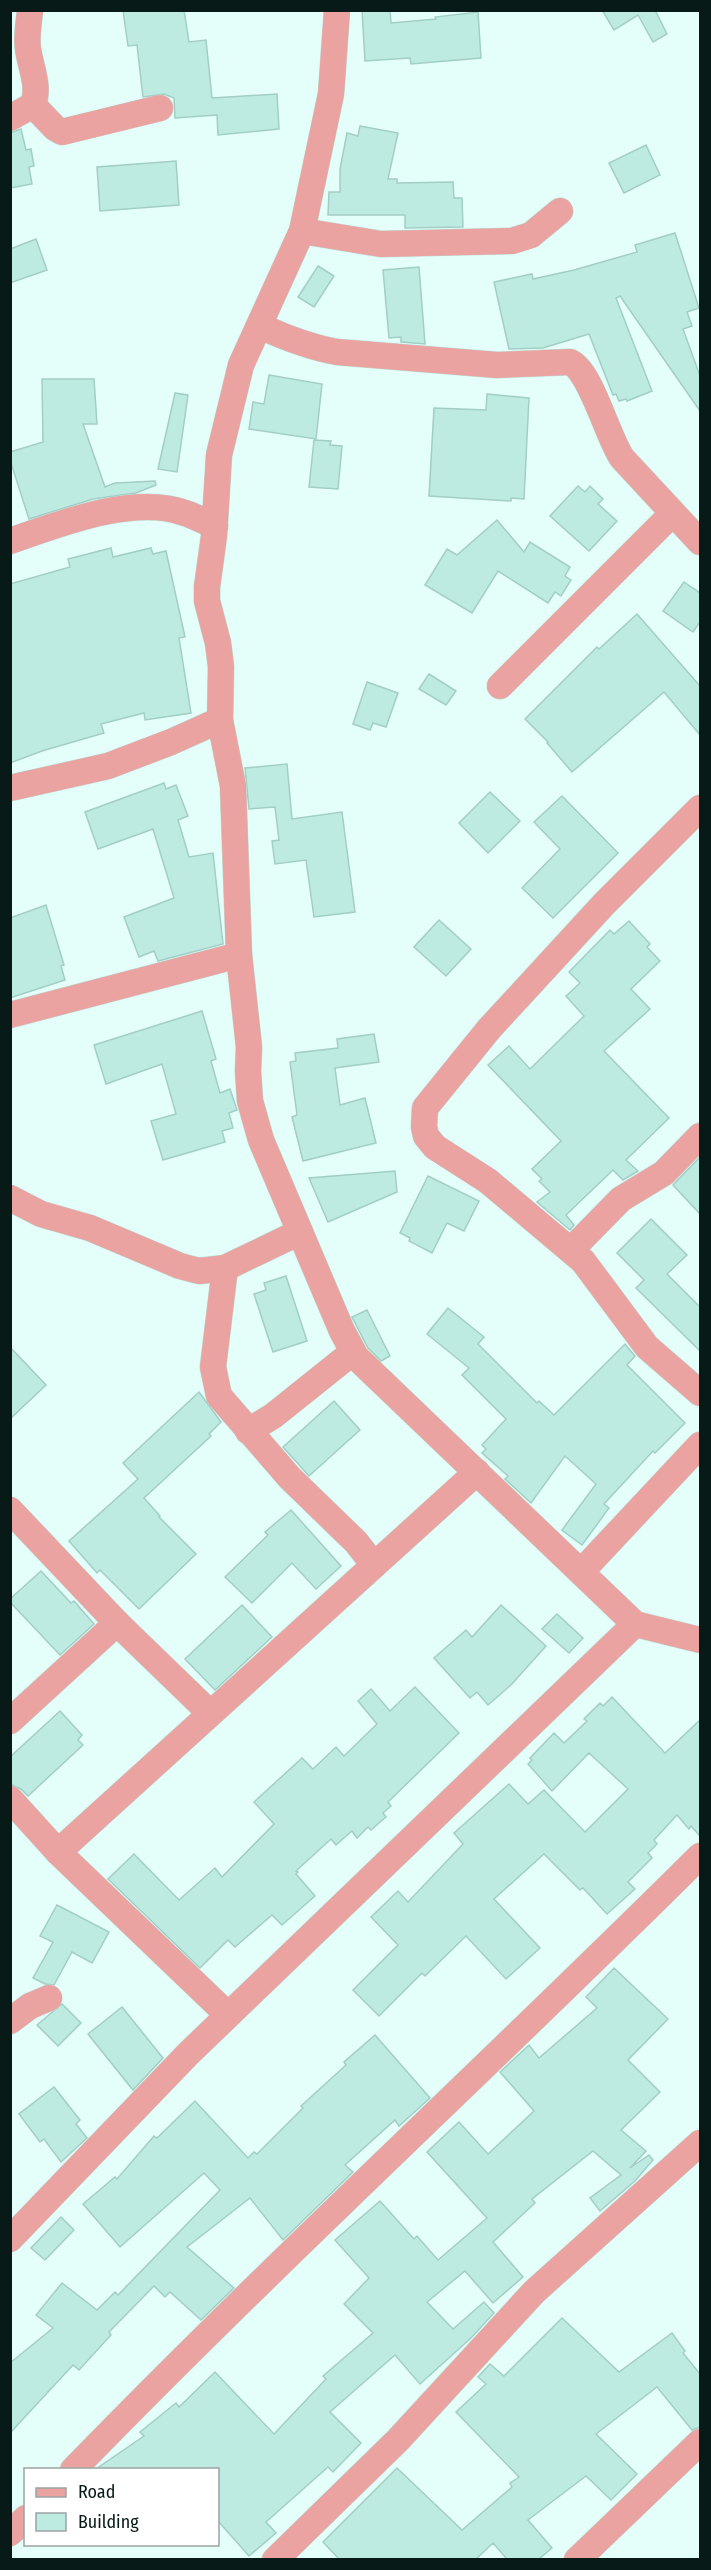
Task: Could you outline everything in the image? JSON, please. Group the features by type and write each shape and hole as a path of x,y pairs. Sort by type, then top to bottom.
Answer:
{"street":[{"path":"10,118 23,113 33,105 37,88 27,47 30,10"},
{"path":"337,10 331,94 302,231 242,365 219,455 215,526 207,601 218,643 221,667 220,720 233,786 239,955 249,1047 250,1101 261,1140 300,1232 353,1352 365,1367 635,1624 700,1640"},
{"path":"33,105 55,128 62,132 160,108"},
{"path":"302,231 381,244 512,241 531,236 560,211"},
{"path":"260,326 312,348 337,352 497,365 570,362 577,365 587,381 614,446 672,514 700,542"},
{"path":"10,541 101,513 133,508 159,508 184,512 215,526"},
{"path":"500,686 672,514"},
{"path":"10,788 108,766 220,720"},
{"path":"698,815 604,904 489,1029 425,1108 426,1136 435,1147 488,1181 583,1261 647,1347 700,1392"},
{"path":"10,1015 239,955"},
{"path":"571,1250 621,1199 664,1173 700,1136"},
{"path":"10,1198 41,1214 90,1228 185,1268 206,1271 225,1268 300,1232"},
{"path":"225,1268 214,1351 214,1381 219,1396 290,1478 356,1542 374,1565"},
{"path":"248,1431 273,1416 353,1352"},
{"path":"580,1572 700,1444"},
{"path":"58,1852 477,1472"},
{"path":"10,1510 117,1623 210,1713"},
{"path":"10,1720 117,1623"},
{"path":"10,2239 228,2015 635,1624"},
{"path":"10,1799 58,1852 228,2015"},
{"path":"74,2468 179,2361 579,1977 700,1856"},
{"path":"10,2021 30,2006 49,1998"},
{"path":"275,2559 398,2440 534,2292 700,2143"},
{"path":"578,2559 700,2442"},
{"path":"10,2534 24,2520"}],"building":[{"path":"123,10 184,10 189,42 206,40 212,98 277,94 279,129 218,135 217,115 175,118 174,98 164,94 143,97 137,45 128,46"},
{"path":"362,10 390,10 391,23 478,12 481,58 411,64 410,58 365,61"},
{"path":"602,10 655,10 667,34 653,42 638,15 614,30"},
{"path":"360,126 398,133 388,179 397,179 397,183 453,182 454,198 462,198 463,227 405,228 405,215 328,215 329,192 340,192 340,169 347,133 358,136"},
{"path":"21,129 26,150 31,149 34,166 29,167 32,184 10,188 10,133"},
{"path":"646,145 660,175 624,193 609,163"},
{"path":"176,161 179,205 100,211 97,167"},
{"path":"675,233 699,308 687,312 692,326 683,329 700,376 700,411 620,296 616,298 652,391 627,401 626,399 619,401 616,394 613,395 589,334 543,348 509,349 494,282 532,274 533,279 574,270 637,252 635,245"},
{"path":"36,239 47,270 10,283 10,249"},
{"path":"318,266 334,276 314,307 298,297"},
{"path":"419,267 425,344 401,342 401,337 389,338 383,270"},
{"path":"269,375 322,384 316,439 249,429 253,402 264,404"},
{"path":"42,379 94,379 97,424 83,424 105,487 115,483 155,481 156,485 136,493 93,499 29,519 10,460 10,452 43,442"},
{"path":"175,393 188,395 177,472 158,469"},
{"path":"487,394 529,398 524,499 511,498 511,501 429,496 434,408 486,410"},
{"path":"314,440 331,441 330,445 342,446 338,489 309,487"},
{"path":"578,486 585,492 590,486 603,499 598,504 617,521 589,551 550,516"},
{"path":"497,520 524,552 530,542 570,567 565,576 571,580 561,596 555,592 548,603 498,571 472,613 425,585 447,549 457,555"},
{"path":"111,548 113,557 151,548 153,554 166,551 185,637 179,638 191,713 145,720 144,713 101,724 104,733 10,763 10,584 70,567 68,559"},
{"path":"684,582 700,593 700,622 693,632 663,611"},
{"path":"637,614 700,686 700,735 664,692 572,772 548,742 525,719 597,647 599,649"},
{"path":"429,674 456,691 446,705 419,689"},
{"path":"367,682 398,693 386,727 373,723 370,730 353,724"},
{"path":"287,764 292,819 342,812 355,912 314,917 306,860 275,864 272,841 279,840 275,807 249,809 245,768"},
{"path":"164,783 166,789 176,785 188,816 178,820 189,857 213,853 223,944 158,961 154,951 139,957 124,917 174,898 153,829 98,849 85,812"},
{"path":"490,792 520,821 488,853 459,823"},
{"path":"562,796 618,853 553,918 522,888 560,849 534,822"},
{"path":"46,905 64,965 61,966 65,980 10,998 10,918"},
{"path":"439,920 471,949 446,976 414,947"},
{"path":"629,921 650,944 647,947 660,961 631,989 650,1009 604,1051 669,1118 626,1160 638,1171 623,1180 613,1170 566,1215 574,1225 570,1230 537,1202 550,1192 539,1181 542,1179 532,1169 561,1141 488,1065 509,1046 530,1069 584,1016 566,996 580,983 569,972 610,930 614,934"},
{"path":"202,1011 216,1059 211,1061 220,1093 230,1089 237,1110 229,1113 233,1128 222,1131 225,1142 163,1160 151,1121 176,1114 162,1064 106,1084 94,1045"},
{"path":"374,1034 379,1062 335,1068 340,1105 365,1098 376,1143 303,1161 292,1117 297,1115 290,1062 296,1061 295,1053 338,1048 337,1039"},
{"path":"700,1157 700,1214 673,1185"},
{"path":"395,1171 397,1192 328,1222 309,1178"},
{"path":"428,1176 479,1201 464,1231 447,1223 432,1253 409,1241 410,1238 400,1233"},
{"path":"651,1219 687,1255 667,1274 700,1307 700,1351 636,1288 644,1280 617,1253"},
{"path":"286,1276 307,1341 273,1352 254,1294 266,1290 264,1283"},
{"path":"448,1308 484,1337 478,1344 537,1403 539,1401 554,1415 625,1344 635,1356 627,1365 685,1423 655,1453 653,1451 604,1504 609,1508 582,1545 562,1530 596,1484 565,1456 531,1503 505,1479 508,1476 482,1453 486,1449 482,1445 506,1419 462,1375 469,1368 427,1334"},
{"path":"367,1310 390,1356 381,1361 368,1348 352,1317"},
{"path":"10,1347 46,1385 10,1419"},
{"path":"199,1392 221,1422 209,1434 211,1436 144,1498 159,1517 196,1554 139,1609 100,1570 97,1573 69,1541 138,1479 123,1463"},
{"path":"334,1401 360,1430 309,1476 283,1447"},
{"path":"291,1510 341,1566 316,1589 292,1563 252,1603 225,1577 268,1535 265,1532"},
{"path":"41,1571 71,1603 74,1601 94,1624 60,1655 10,1602 10,1599"},
{"path":"242,1605 272,1637 215,1690 185,1659"},
{"path":"501,1605 546,1646 511,1685 488,1705 477,1692 470,1698 434,1658 466,1630 472,1637"},
{"path":"557,1614 583,1638 569,1653 542,1629"},
{"path":"415,1687 459,1733 388,1802 391,1806 383,1813 386,1817 371,1830 368,1827 357,1838 352,1831 336,1845 331,1839 296,1871 298,1872 296,1874 315,1896 282,1925 272,1915 235,1947 228,1940 200,1968 108,1879 134,1854 179,1900 215,1868 222,1877 274,1824 254,1802 302,1758 313,1769 336,1747 344,1756 377,1724 358,1701 371,1689 390,1711"},
{"path":"612,1697 665,1753 700,1720 700,1836 691,1826 689,1829 677,1815 654,1840 657,1844 648,1853 652,1858 628,1882 635,1889 607,1914 583,1888 580,1890 544,1854 494,1899 540,1948 506,1979 466,1936 425,1976 422,1973 379,2016 353,1990 398,1945 371,1917 398,1891 408,1902 463,1844 454,1833 509,1784 528,1804 544,1790 585,1832 628,1789 589,1753 552,1791 528,1764 532,1760 530,1758 554,1733 564,1743 587,1721 584,1719 600,1703 603,1706"},
{"path":"60,1711 82,1735 78,1740 83,1745 28,1796 21,1789 10,1784 10,1757"},
{"path":"57,1905 109,1932 92,1963 72,1952 54,1985 45,1984 33,1978 53,1942 40,1936"},
{"path":"614,1968 668,2019 628,2060 660,2092 621,2130 646,2151 630,2168 649,2155 653,2160 635,2181 600,2211 590,2198 621,2175 593,2151 532,2199 535,2203 493,2242 523,2277 493,2303 465,2271 427,2302 453,2329 484,2302 494,2313 471,2338 420,2384 395,2355 330,2412 361,2443 333,2472 328,2467 266,2522 276,2533 249,2556 219,2522 219,2468 97,2468 144,2436 140,2432 176,2403 179,2407 215,2372 274,2434 326,2379 323,2376 373,2333 344,2304 369,2278 335,2240 380,2201 414,2239 417,2236 438,2260 487,2218 427,2152 459,2122 488,2154 534,2111 500,2072 529,2045 539,2058 597,2008 586,1997"},
{"path":"62,2004 81,2023 58,2046 37,2025"},
{"path":"122,2007 163,2058 133,2090 88,2034"},
{"path":"375,2035 430,2098 399,2126 395,2120 345,2165 353,2172 283,2240 250,2198 187,2247 234,2288 201,2320 170,2292 165,2297 154,2286 109,2332 111,2335 79,2370 73,2365 10,2433 10,2363 53,2328 36,2315 62,2283 97,2310 115,2292 118,2295 220,2190 204,2173 120,2247 83,2204 115,2177 117,2179 154,2136 157,2138 195,2101 248,2158 254,2152 257,2154 303,2108 301,2106 346,2065 344,2062"},
{"path":"54,2087 80,2120 76,2124 87,2138 61,2162 44,2139 40,2142 19,2114"},
{"path":"61,2217 74,2230 45,2260 31,2248"},
{"path":"562,2318 619,2372 672,2333 685,2351 683,2353 700,2374 700,2427 692,2430 657,2387 596,2434 637,2474 611,2500 586,2476 528,2520 552,2548 539,2559 507,2559 493,2543 476,2559 339,2559 323,2542 397,2468 462,2530 512,2487 510,2483 519,2477 456,2412 486,2384 478,2377 490,2364 504,2376"}]}
